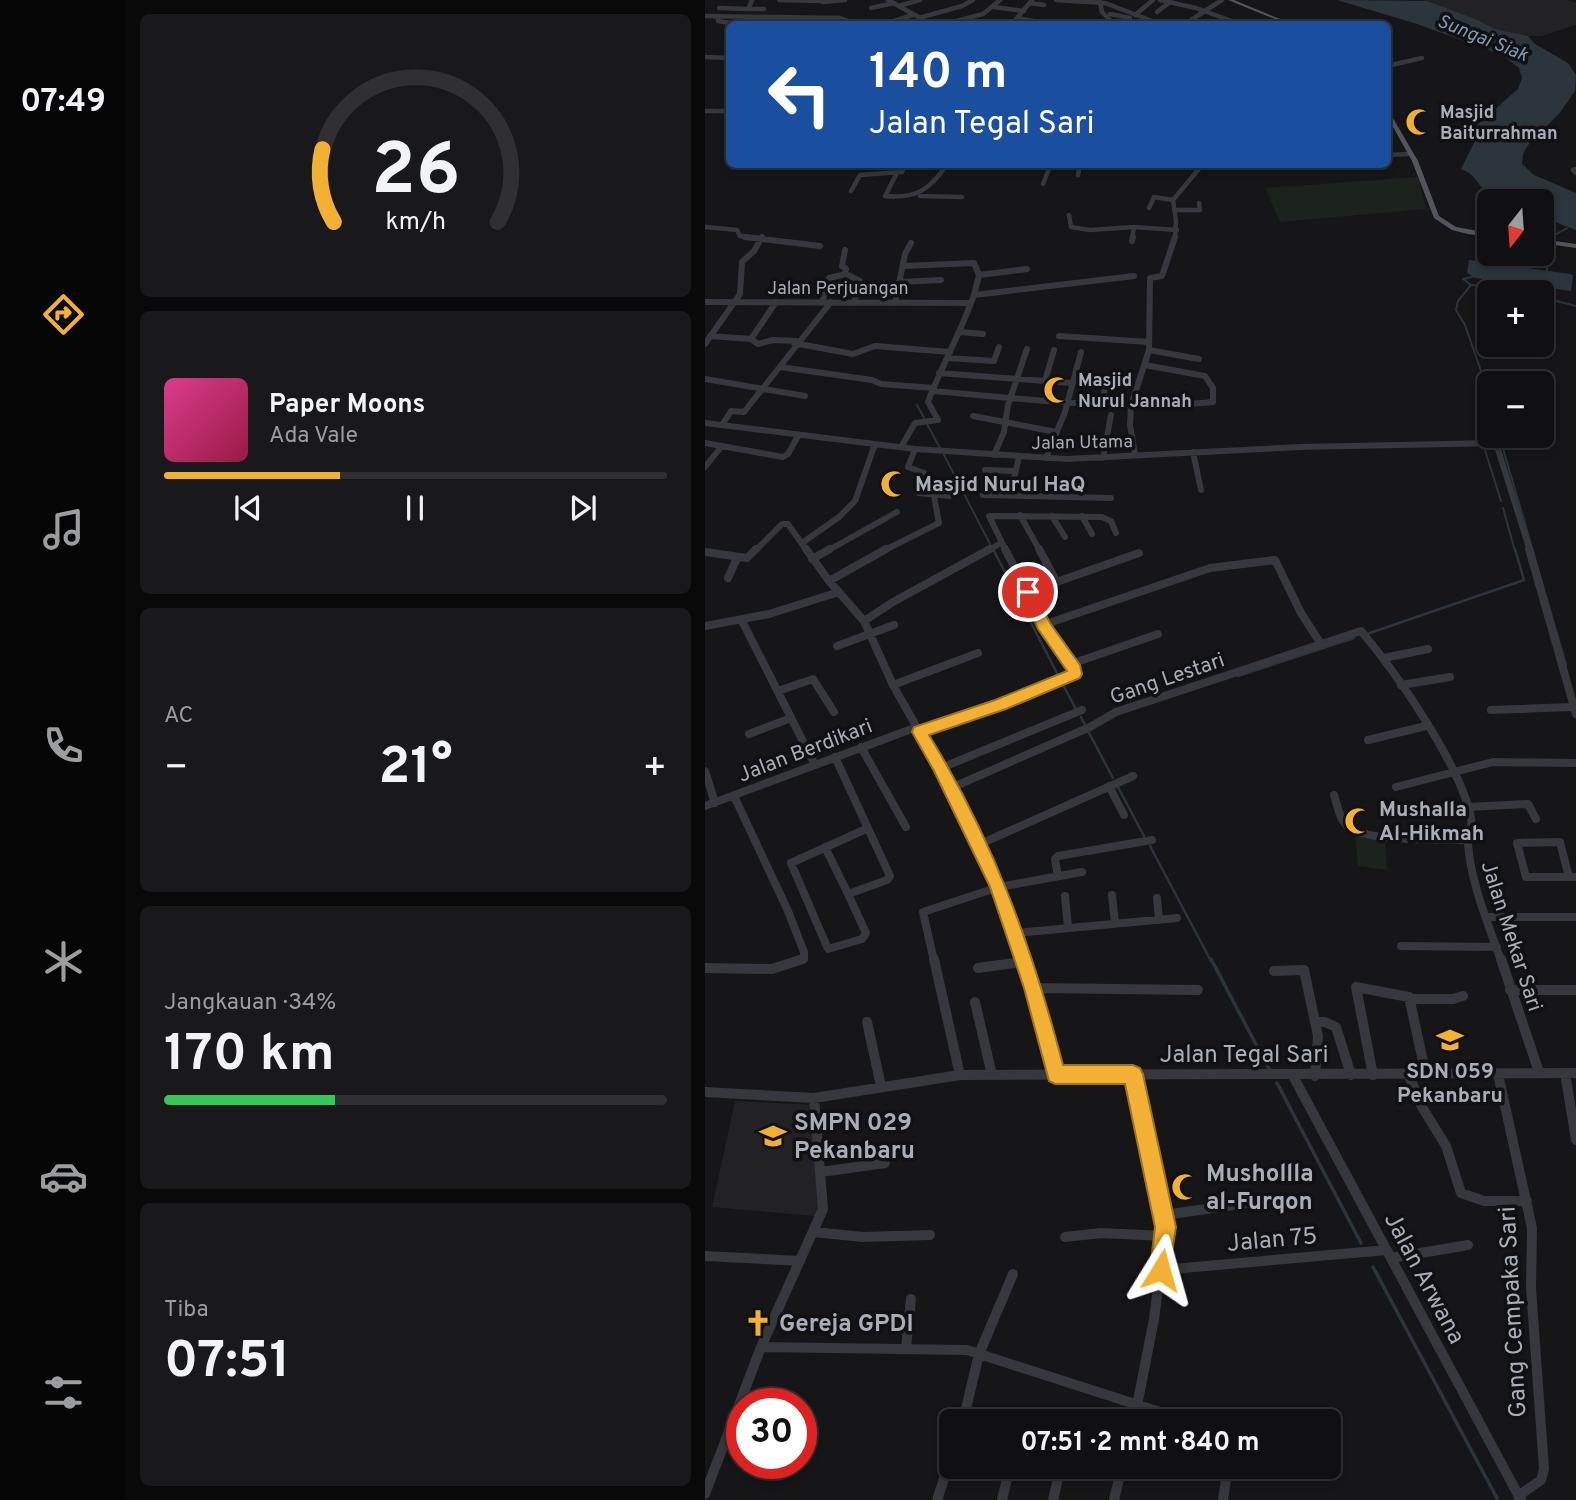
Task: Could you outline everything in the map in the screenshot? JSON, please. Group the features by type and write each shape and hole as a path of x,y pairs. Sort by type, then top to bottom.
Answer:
{"main road":[{"path":"1230,0 1281,21"},
{"path":"1391,120 1439,221 1456,230 1477,233"},
{"path":"1554,243 1576,246"}],"street":[{"path":"717,18 721,0"},
{"path":"748,9 752,0"},
{"path":"779,0 845,0"},
{"path":"888,0 925,21"},
{"path":"871,8 920,0"},
{"path":"919,18 962,6 973,0"},
{"path":"956,21 983,14 1000,0"},
{"path":"1045,12 1054,0 1100,2 1151,21"},
{"path":"1130,21 1132,15 1153,0"},
{"path":"1160,0 1232,21"},
{"path":"1188,21 1222,0"},
{"path":"822,1 825,13"},
{"path":"1015,21 1031,1 1044,5"},
{"path":"1100,2 1102,12 1111,21"},
{"path":"1157,12 1171,2"},
{"path":"993,7 1024,11"},
{"path":"719,8 764,9"},
{"path":"705,19 825,13 851,21"},
{"path":"1110,14 1132,15"},
{"path":"893,21 913,15"},
{"path":"781,21 782,17"},
{"path":"717,18 726,21"},
{"path":"1223,21 1227,19"},
{"path":"705,57 726,58"},
{"path":"1391,65 1422,58"},
{"path":"705,111 726,111"},
{"path":"1391,156 1409,154"},
{"path":"851,191 861,174 897,173 904,168"},
{"path":"920,196 944,168"},
{"path":"1043,184 1049,168"},
{"path":"1078,175 1079,168"},
{"path":"1173,200 1200,168"},
{"path":"897,173 885,196 962,197"},
{"path":"1148,208 1154,197 1173,200"},
{"path":"1135,454 1130,425 1131,406 1149,346 1150,278 1162,276 1177,230 1179,217 1173,200"},
{"path":"1176,210 1200,210 1199,203"},
{"path":"1068,215 1071,227 1075,228 1134,227 1177,230"},
{"path":"705,227 737,230 740,236 820,246"},
{"path":"1132,241 1134,227"},
{"path":"705,344 735,302 742,287 742,262 754,251 762,237"},
{"path":"895,303 911,243"},
{"path":"844,274 846,269 842,265 845,250"},
{"path":"901,447 915,423 938,420 928,403 939,373 961,332 979,275 977,265 969,263 904,266"},
{"path":"979,275 1027,269"},
{"path":"822,302 829,278 844,274 855,276 860,281 854,303"},
{"path":"974,295 1134,276"},
{"path":"899,282 941,280"},
{"name":"Jalan Perjuangan","path":"705,302 971,303"},
{"path":"751,339 776,302"},
{"path":"722,425 731,411 744,412 780,367 795,342 831,302"},
{"path":"961,332 983,334"},
{"path":"710,336 751,339 757,344 773,340 795,342 853,354 875,346 994,361"},
{"path":"1059,336 1149,346 1199,359"},
{"path":"989,377 999,347"},
{"path":"994,455 1027,349"},
{"path":"1045,381 1054,350"},
{"path":"1046,458 1068,401 1081,352"},
{"path":"780,367 874,380 881,384 1102,405 1200,405 1213,402 1211,382 1205,376 1145,365"},
{"path":"939,373 1072,383"},
{"path":"705,379 805,396"},
{"path":"1102,405 1106,382"},
{"path":"1103,458 1111,415"},
{"path":"973,416 1056,432"},
{"name":"Jalan Utama","path":"706,424 914,449 1046,458 1103,458 1135,454 1461,442 1496,443 1546,601 1574,710"},
{"path":"705,443 783,457 788,454 798,436"},
{"path":"802,543 839,517 855,501 875,444"},
{"path":"705,467 721,447"},
{"path":"914,449 908,469 924,473 917,492 949,496"},
{"path":"1193,452 1201,490"},
{"path":"1010,495 1019,457"},
{"path":"985,470 1014,471"},
{"path":"983,495 1111,498"},
{"path":"829,581 910,535 939,523 934,496"},
{"path":"812,559 897,512"},
{"path":"1020,515 1054,577"},
{"path":"1116,533 1108,519 1082,516 989,516 1043,625 1071,664 1158,634"},
{"path":"1052,516 1065,537"},
{"path":"1082,516 1092,534"},
{"path":"705,552 737,558 749,556 784,523 788,524 829,581 864,621 893,685 941,768 999,887 1022,962 1033,988 1055,1075"},
{"path":"864,621 893,602 1001,543"},
{"path":"1026,589 1139,552"},
{"path":"728,578 737,558"},
{"path":"1043,625 1210,568 1275,560 1301,613 1321,645"},
{"path":"705,626 742,621 839,592"},
{"path":"1301,613 1308,603"},
{"path":"742,621 815,765"},
{"path":"837,646 894,625"},
{"name":"Gang Lestari","path":"951,788 1090,727 1116,712 1361,631"},
{"name":"Jalan Mekar Sari","path":"1361,631 1384,658 1454,770 1468,807 1472,828 1467,839 1475,884 1539,1072"},
{"path":"1384,658 1428,649"},
{"path":"893,685 978,653"},
{"name":"Jalan Berdikari","path":"705,806 861,747 1071,676 1075,672 1071,664"},
{"path":"1401,685 1450,677"},
{"path":"778,691 813,679 834,712"},
{"path":"941,768 1082,710"},
{"path":"1491,710 1574,710"},
{"path":"749,734 791,718"},
{"path":"1368,740 1427,726"},
{"path":"861,747 906,827"},
{"path":"835,757 890,878 848,894"},
{"path":"1396,787 1493,762 1576,763"},
{"path":"705,771 715,803"},
{"path":"978,845 1133,776"},
{"path":"1109,786 1124,815"},
{"path":"1334,795 1343,819 1354,830 1393,837 1467,839"},
{"path":"705,968 770,968 794,965 804,959 804,952 788,911 734,796"},
{"path":"1468,807 1528,804 1536,819"},
{"path":"825,846 866,933 861,939 830,949 825,946 791,865 794,860 825,846 866,828"},
{"path":"1058,876 1055,859 1058,856 1152,840"},
{"path":"1560,842 1573,877 1526,877 1517,843 1560,842"},
{"path":"960,1075 923,912 999,887 1082,872"},
{"path":"1112,895 1115,923"},
{"path":"1065,897 1068,927"},
{"path":"1157,898 1159,920"},
{"path":"1487,918 1576,917"},
{"path":"1015,933 1177,918"},
{"path":"1401,946 1497,947"},
{"path":"978,968 1022,962"},
{"path":"1274,971 1304,970 1318,1036 1315,1076"},
{"path":"1033,988 1198,990"},
{"path":"1373,1075 1355,988 1406,995 1426,1075"},
{"path":"1510,990 1576,990"},
{"path":"1409,999 1453,999 1463,996"},
{"path":"975,1002 992,1075"},
{"path":"867,1022 881,1086"},
{"path":"1315,1022 1325,1022 1336,1027 1351,1076"},
{"path":"1570,1073 1576,1140"},
{"name":"Jalan Tegal Sari","path":"705,1093 814,1098 960,1075 1409,1076 1570,1073"},
{"path":"1133,1074 1164,1215 1165,1237 1137,1409"},
{"name":"Gang Cempaka Sari","path":"1498,1074 1532,1228 1538,1414 1544,1469 1541,1480 1520,1498"},
{"name":"Jalan Arwana","path":"1293,1076 1520,1498"},
{"path":"1409,1076 1422,1107 1446,1146 1461,1193 1465,1197 1481,1200 1527,1201"},
{"path":"705,1494 761,1347 824,1206 814,1098"},
{"path":"821,1172 885,1163"},
{"path":"1164,1215 1262,1201"},
{"path":"813,1232 863,1237 930,1235"},
{"path":"1065,1237 1101,1233 1165,1237"},
{"name":"Jalan 75","path":"1161,1270 1389,1254 1469,1245"},
{"path":"705,1256 801,1261"},
{"path":"966,1409 979,1354 1013,1274"},
{"path":"906,1348 911,1299"},
{"path":"761,1347 955,1349 979,1354 1148,1409"},
{"path":"937,1500 944,1479"},
{"path":"1002,1500 1007,1479"},
{"path":"1053,1500 1058,1479"},
{"path":"1114,1500 1119,1479"},
{"path":"1223,1500 1226,1479"}],"shaded area":[{"path":"1421,0 1568,0 1576,3 1576,25 1541,36 1528,36 1495,29 1478,20"},
{"path":"1418,177 1426,209 1280,222 1265,188"},
{"path":"1355,833 1385,838 1387,870 1358,866"},
{"name":"SMPN 029 Pekanbaru","path":"735,1101 816,1105 826,1217 712,1207"}],"water":[{"name":"Sungai Siak","path":"1337,0 1427,1 1495,29 1528,36 1535,44 1568,63 1576,75 1575,91 1559,114 1530,142 1523,154 1522,164 1534,175 1576,193 1576,230 1554,222 1554,189 1483,189 1472,176 1461,169 1477,137 1477,125 1518,89 1522,78 1519,68 1505,57 1417,24"},
{"path":"1469,260 1477,261 1477,266 1512,266 1573,275 1571,291 1554,289 1554,280 1491,280 1476,278 1467,273"}],"waterway":[{"path":"1547,273 1548,239 1567,228"},
{"path":"1475,276 1463,279 1471,285 1458,301 1456,310 1465,325 1481,371"},
{"path":"1472,285 1477,286"},
{"path":"1554,300 1576,306"},
{"path":"917,405 924,418"},
{"path":"927,424 940,448"},
{"path":"1484,448 1501,501"},
{"path":"1504,448 1533,551"},
{"path":"944,455 990,544"},
{"path":"1503,508 1515,551"},
{"path":"1367,634 1524,580 1515,549"},
{"path":"1532,549 1566,665"},
{"path":"994,551 1059,677"},
{"path":"1238,676 1354,638"},
{"path":"1063,685 1076,709"},
{"path":"1081,717 1085,725"},
{"path":"1088,731 1113,778"},
{"path":"1118,787 1144,836"},
{"path":"1150,846 1211,961"},
{"path":"1211,959 1269,1069"},
{"path":"1277,1083 1361,1243"},
{"path":"1373,1267 1498,1500"}],"place":[{"name":"Masjid Baiturrahman","path":"1419,122"},
{"name":"Masjid Nurul Jannah","path":"1057,390"},
{"name":"Masjid Nurul HaQ","path":"894,484"},
{"name":"Mushalla Al-Hikmah","path":"1358,821"},
{"name":"SDN 059 Pekanbaru","path":"1450,1040"},
{"name":"SMPN 029 Pekanbaru","path":"773,1136"},
{"name":"Mushollla al-Furqon","path":"1185,1187"},
{"name":"Gereja GPDI","path":"758,1323"}],"route":[{"path":"1028,592 1043,625 1075,669 1075,674 919,732 941,768 999,887 1022,962 1033,988 1055,1075 1133,1074 1166,1227 1161,1270"}]}
